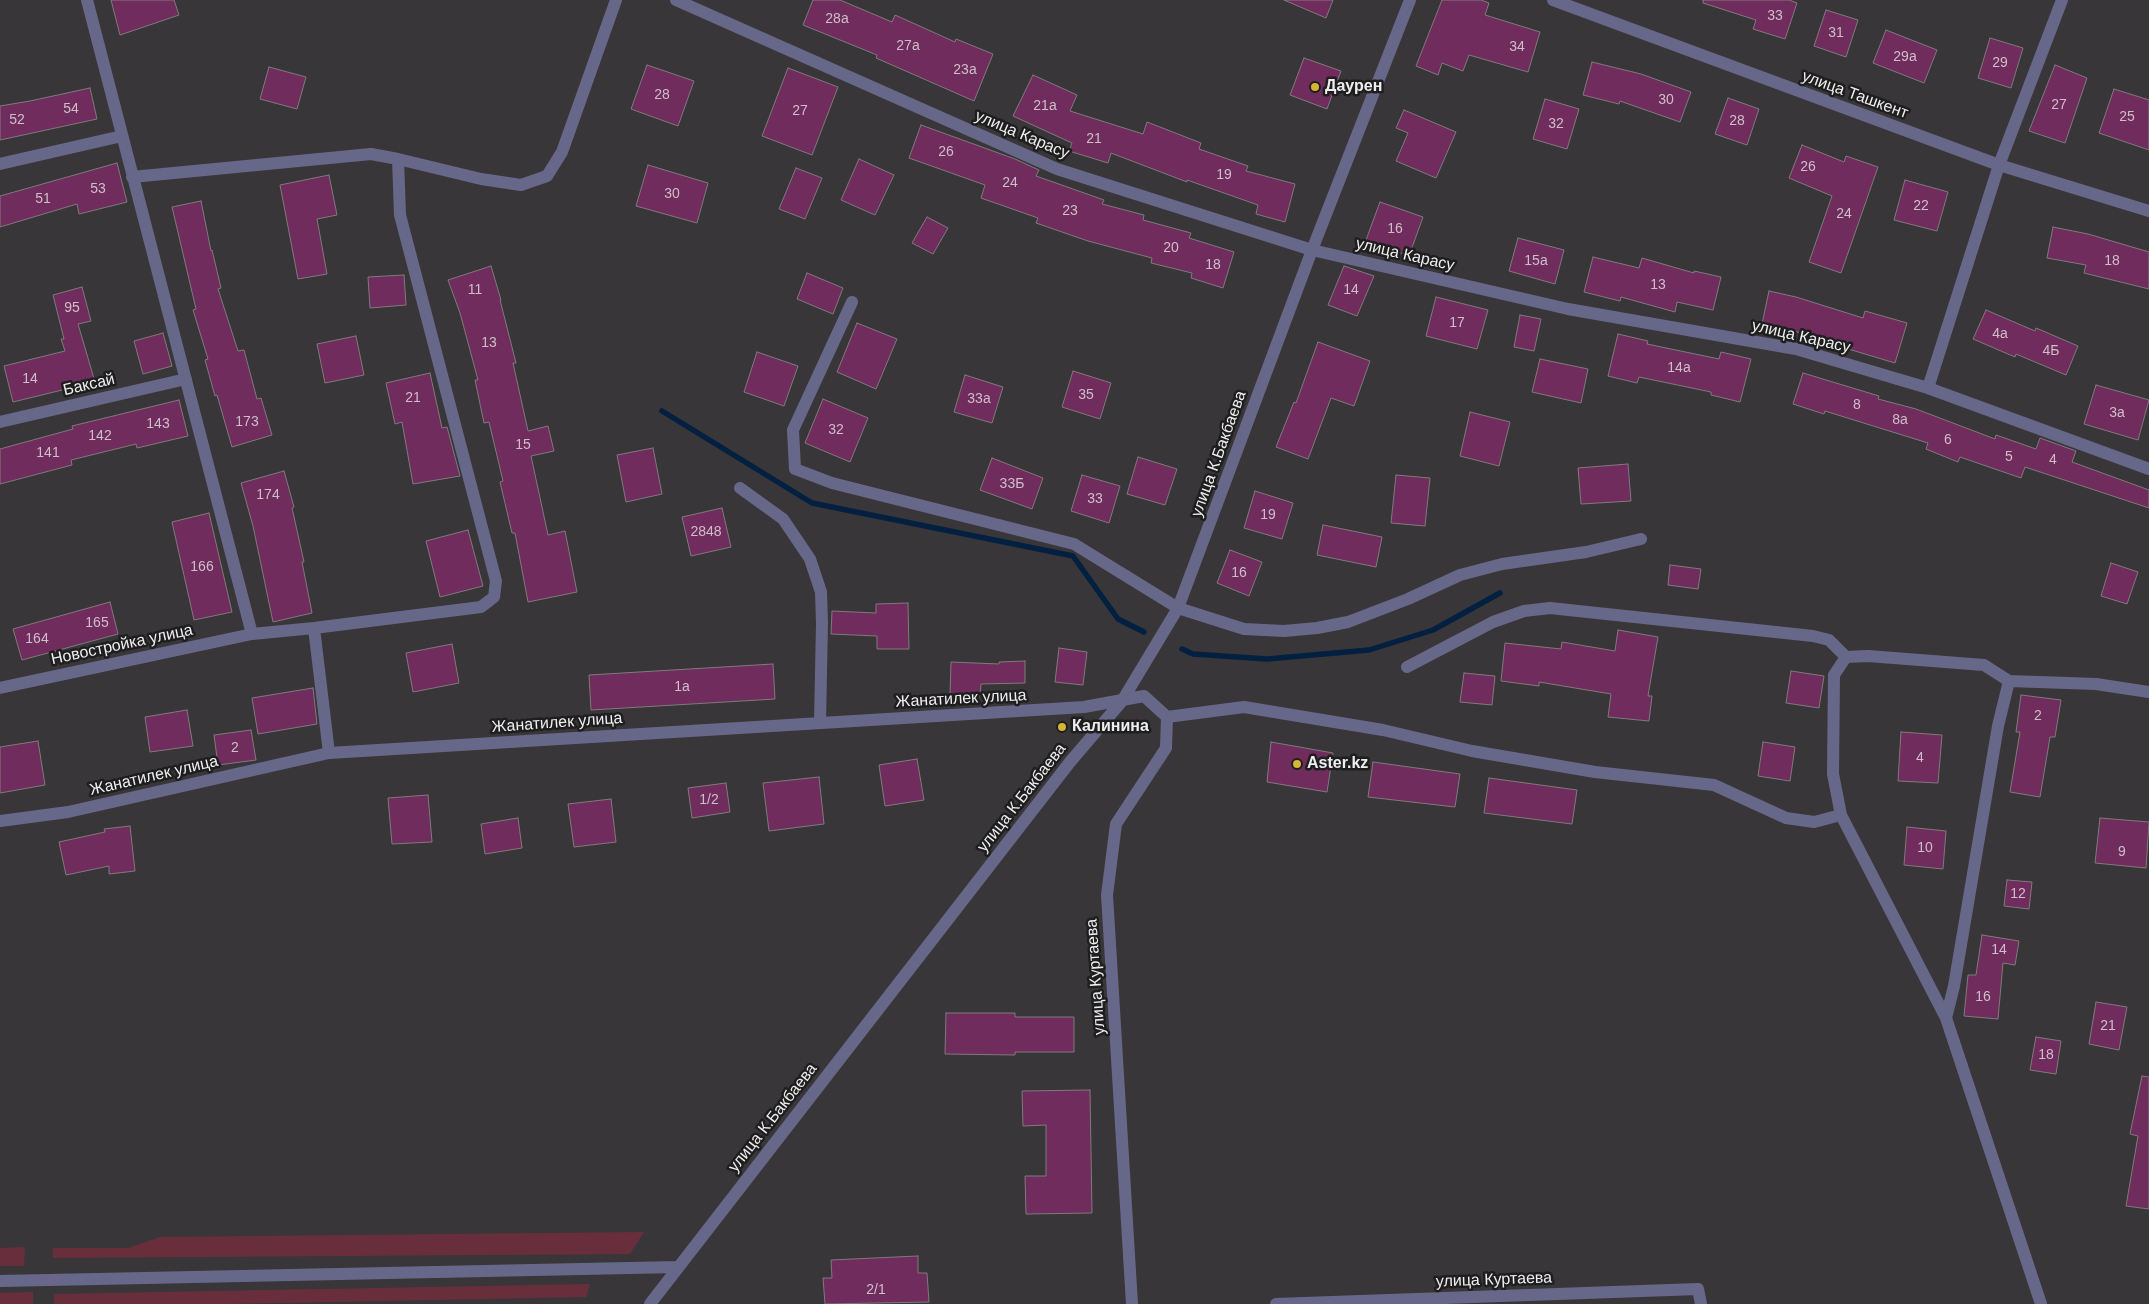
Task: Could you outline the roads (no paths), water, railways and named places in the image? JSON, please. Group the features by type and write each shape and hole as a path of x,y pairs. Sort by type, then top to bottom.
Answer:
{"street":[{"path":"87,0 252,634"},
{"path":"132,177 372,154 398,158 481,180 521,185 546,176 562,152 616,0"},
{"name":"улица Карасу","path":"676,0 1057,169 1312,250 1568,310 1796,349 1928,388 2149,469"},
{"name":"улица К.Бакбаева","path":"650,1304 1058,778 1122,701 1178,608 1312,250 1410,0"},
{"name":"улица Ташкент","path":"1553,0 1999,165 2149,210"},
{"path":"1928,388 1999,165 2062,0"},
{"path":"0,164 122,136"},
{"name":"Новостройка улица","path":"0,688 252,634 481,607 494,597 496,582 400,215 398,158"},
{"path":"852,302 792,430 795,469 832,483 1074,544 1178,608 1244,629 1284,631 1348,622 1408,599 1460,575 1502,564 1586,552 1641,539"},
{"name":"Баксай","path":"0,422 186,379"},
{"path":"740,488 783,519 810,559 821,592 820,723"},
{"path":"1407,667 1493,622 1524,611 1550,608 1813,636 1829,640 1846,657 1868,656 1984,665 2009,681 2096,684 2149,692"},
{"path":"314,628 330,753"},
{"path":"1846,657 1834,675 1832,774 1841,814 1946,1018 2042,1304"},
{"path":"1946,1018 1954,986 1998,726 2009,681"},
{"path":"1122,701 1144,696 1167,717 1244,708 1383,730 1472,751 1586,770 1714,784 1786,818 1814,822 1841,814"},
{"name":"Жанатилек улица","path":"0,821 68,812 330,753 1084,707 1122,701"},
{"name":"улица Куртаева","path":"1132,1304 1107,895 1116,824 1166,748 1167,717"},
{"path":"0,1280 678,1267"},
{"name":"улица Куртаева","path":"1276,1304 1698,1289 1701,1304"}],"waterway":[{"path":"662,411 812,503 1073,556 1118,619 1144,632"},
{"path":"1182,649 1193,654 1267,659 1369,650 1433,630 1500,593"}],"place":[{"name":"Даурен","path":"1315,87"},
{"name":"Калинина","path":"1062,727"},
{"name":"Aster.kz","path":"1297,764"}]}
